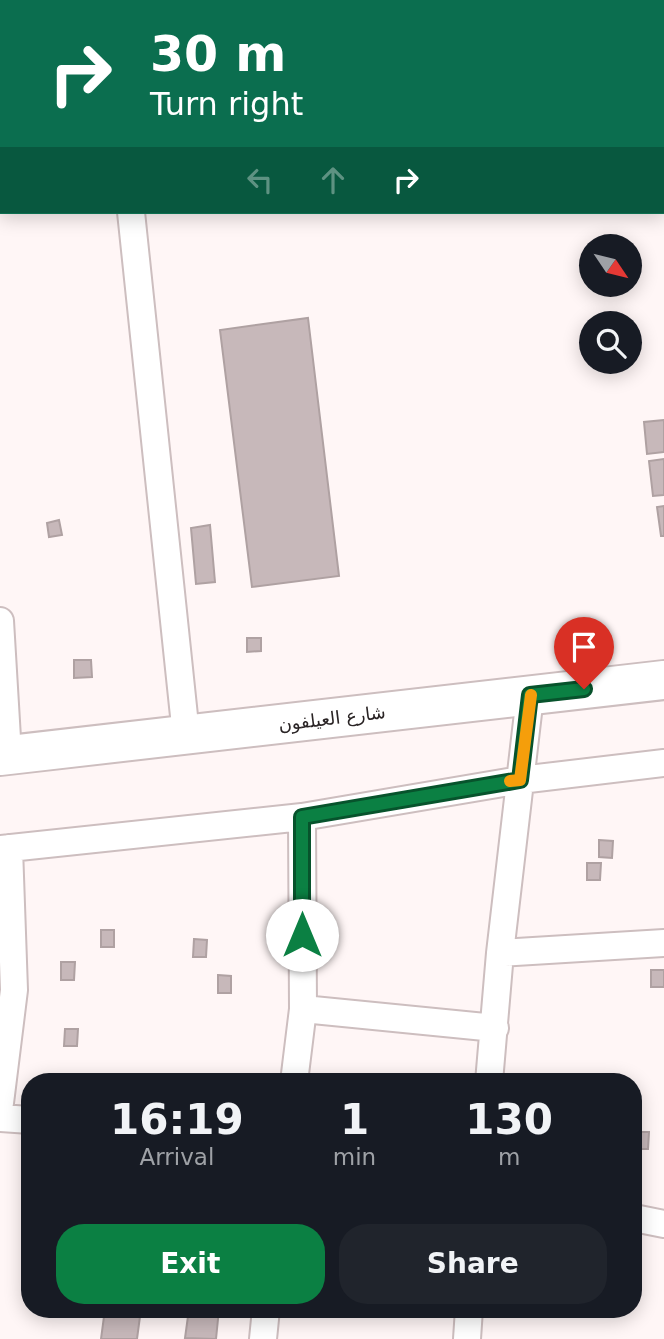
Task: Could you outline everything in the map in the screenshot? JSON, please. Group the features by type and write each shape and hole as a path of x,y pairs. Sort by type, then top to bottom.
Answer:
{"highway":[{"name":"شارع العيلفون","path":"4,756 664,680"}],"street":[{"path":"131,214 186,735"},
{"path":"0,621 4,756"},
{"path":"490,1073 500,953 530,695"},
{"path":"0,1103 14,990 5,848 302,817 520,780 664,763"},
{"path":"295,1073 303,1009 302,817"},
{"path":"500,953 664,943"},
{"path":"303,1009 495,1028"},
{"path":"0,1118 21,1120"},
{"path":"642,1220 664,1224"},
{"path":"263,1339 265,1318"},
{"path":"467,1339 468,1318"}],"building":[{"path":"308,318 339,576 252,587 220,330"},
{"path":"664,420 664,452 647,454 644,422"},
{"path":"664,459 664,495 653,496 649,461"},
{"path":"664,506 664,536 661,536 657,507"},
{"path":"59,520 62,535 49,537 47,523"},
{"path":"210,525 215,582 196,584 191,528"},
{"path":"247,638 261,638 261,651 247,652"},
{"path":"74,660 91,660 92,677 74,678"},
{"path":"599,840 613,841 612,858 599,857"},
{"path":"587,863 601,863 600,880 587,880"},
{"path":"101,930 114,930 114,947 101,947"},
{"path":"194,939 207,940 206,957 193,957"},
{"path":"61,962 75,962 74,980 61,980"},
{"path":"651,970 664,970 664,987 651,987"},
{"path":"218,975 231,976 231,993 218,993"},
{"path":"65,1029 78,1029 77,1046 64,1046"},
{"path":"642,1132 649,1132 648,1149 642,1149"},
{"path":"104,1318 140,1318 137,1339 101,1339"},
{"path":"188,1318 218,1318 216,1339 185,1338"}],"slow traffic":[{"path":"510,781 520,780 531,695"}],"route":[{"path":"302,935 302,817 520,780 530,695 584,689"}]}
